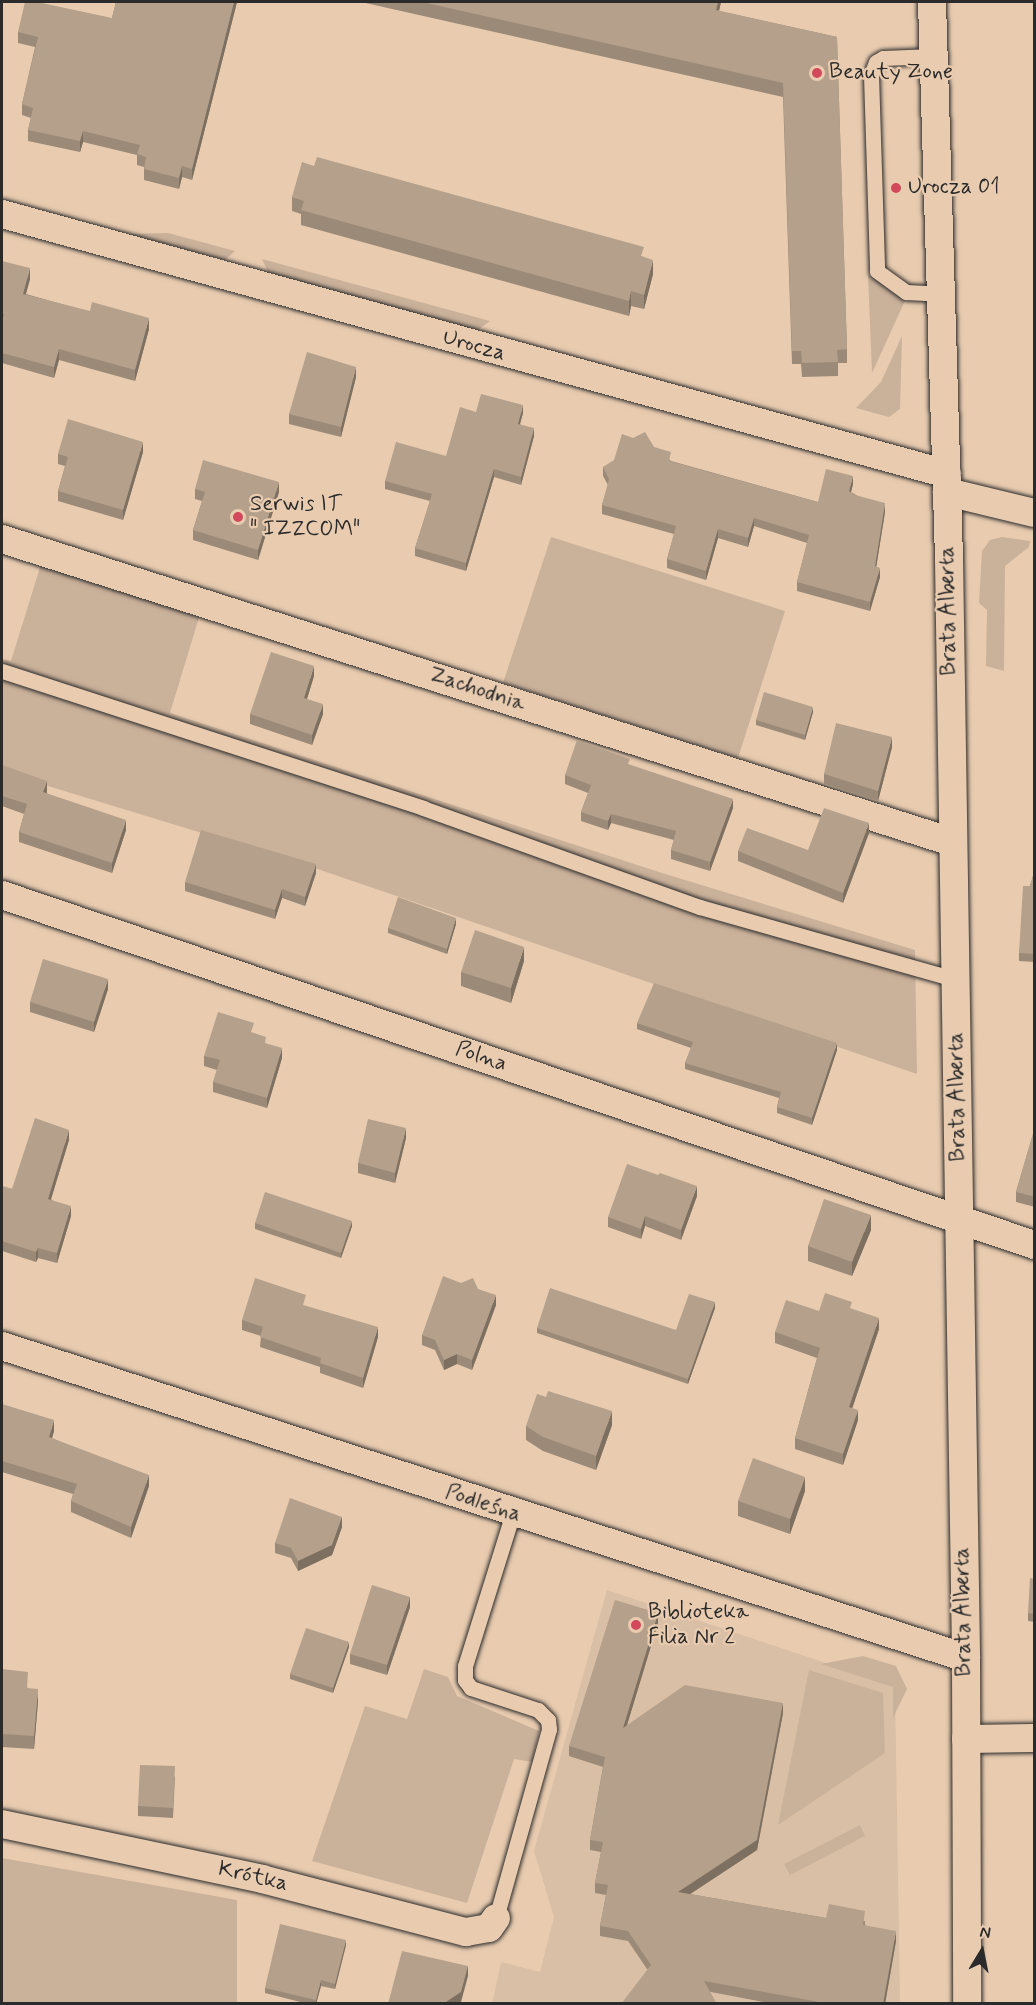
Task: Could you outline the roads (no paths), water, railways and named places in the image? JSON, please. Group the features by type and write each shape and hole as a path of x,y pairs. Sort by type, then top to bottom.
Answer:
{"street":[{"name":"Brata Alberta","path":"932,2 947,483 966,1658 967,2004"},
{"name":"Urocza","path":"2,214 947,483 1035,513"},
{"name":"Zachodnia","path":"2,539 952,842"},
{"name":"Polna","path":"2,896 959,1221"},
{"path":"959,1221 1035,1245"},
{"name":"Podleśna","path":"2,1346 966,1658"},
{"path":"966,1739 1035,1738"},
{"name":"Krótka","path":"2,1824 262,1879 466,1932 489,1928 496,1918"}],"lane":[{"path":"933,56 882,58 872,72 876,269 883,279 906,292 940,294"},
{"path":"2,671 423,808 700,907 955,979"},
{"path":"496,1918 549,1729 548,1720 538,1710 471,1688 465,1680 465,1666 513,1513"}],"place":[{"name":"Beauty Zone","path":"817,73"},
{"name":"Urocza 01","path":"896,188"},
{"name":"Serwis IT \" IZZCOM\"","path":"238,517"},
{"name":"Biblioteka Filia Nr 2","path":"636,1625"}]}
